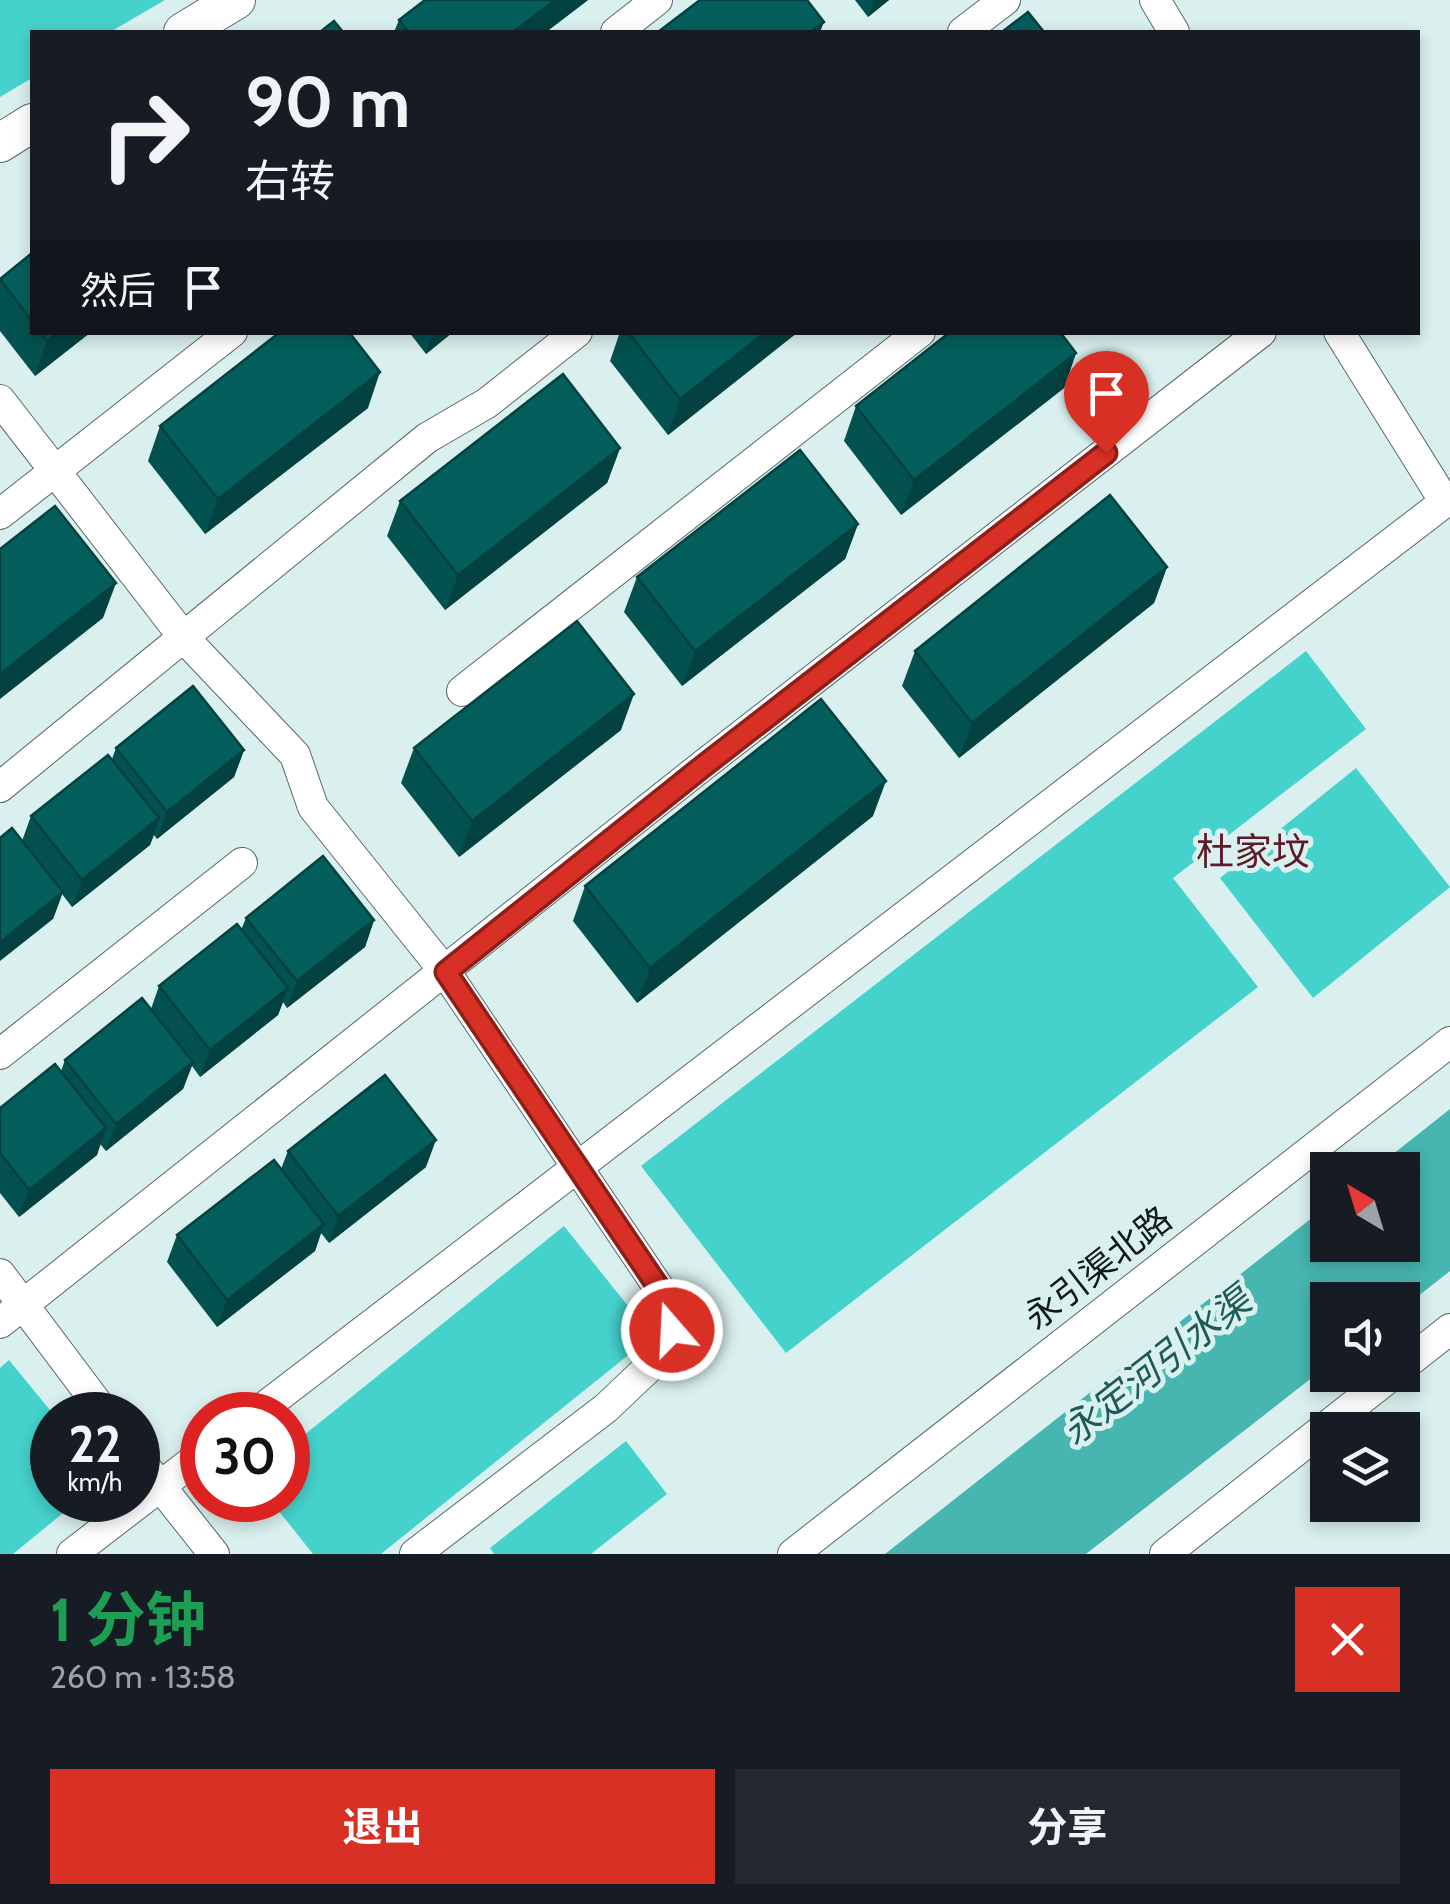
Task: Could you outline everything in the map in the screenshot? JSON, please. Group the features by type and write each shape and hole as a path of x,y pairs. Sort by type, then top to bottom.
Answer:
{"street":[{"path":"619,30 657,0"},
{"path":"967,30 1005,0"},
{"path":"1155,0 1173,30"},
{"path":"186,30 224,3"},
{"path":"0,142 30,124"},
{"path":"0,514 228,335"},
{"path":"0,787 427,438 487,403 573,335"},
{"path":"462,691 916,335"},
{"path":"0,1324 263,1112 1257,335"},
{"path":"284,1392 1445,502 1341,335"},
{"path":"0,400 185,639 295,755 314,807 446,972 661,1291 672,1330 664,1353 606,1408 414,1554"},
{"path":"0,1054 242,863"},
{"name":"永引渠北路","path":"793,1554 1450,1042"},
{"path":"0,1274 89,1392"},
{"path":"1420,1353 1450,1329"},
{"path":"1165,1554 1370,1392"},
{"path":"160,1487 180,1471"},
{"path":"160,1489 214,1554"},
{"path":"72,1554 114,1522"}],"shaded area":[{"path":"0,0 165,0 113,30 30,30 30,79 0,97"},
{"path":"1306,651 1366,729 1173,878 1258,987 786,1353 641,1166"},
{"path":"1356,768 1450,887 1313,998 1220,878"},
{"path":"564,1226 652,1336 381,1554 313,1554 288,1522 310,1522 310,1430"},
{"path":"9,1360 35,1392 30,1392 30,1522 52,1522 13,1554 0,1554 0,1368"},
{"path":"626,1441 667,1494 591,1554 494,1554 490,1548"}],"water":[{"name":"永定河引水渠","path":"1450,1109 1450,1271 1420,1295 1420,1282 1310,1282 1310,1379 1086,1554 885,1554 1310,1219 1310,1262 1420,1262 1420,1152 1396,1152"}],"building":[{"path":"425,0 555,0 516,30 407,30 399,20"},
{"path":"700,0 807,0 824,22 813,30 661,30"},
{"path":"1028,12 1042,30 1005,30"},
{"path":"334,21 341,30 323,30"},
{"path":"30,255 30,318 0,279"},
{"path":"276,335 351,335 380,372 218,499 160,426"},
{"path":"630,335 762,335 680,399"},
{"path":"946,335 1062,335 1076,353 914,480 856,406"},
{"path":"563,374 620,448 458,575 400,501"},
{"path":"800,450 858,524 695,651 637,577"},
{"path":"1110,495 1167,567 972,723 915,651"},
{"path":"55,506 116,583 0,674 0,549"},
{"path":"577,621 634,694 472,821 414,748"},
{"path":"193,686 244,750 167,812 116,748"},
{"path":"821,699 886,781 650,968 585,886"},
{"path":"108,755 159,818 82,880 31,816"},
{"path":"12,828 63,892 0,942 0,838"},
{"path":"323,856 374,920 297,981 246,918"},
{"path":"237,924 288,988 210,1050 159,986"},
{"path":"142,998 193,1062 116,1124 65,1060"},
{"path":"55,1064 106,1128 29,1190 0,1153 0,1108"},
{"path":"385,1075 436,1140 338,1216 288,1151"},
{"path":"274,1160 324,1224 227,1300 177,1235"}],"district":[{"name":"杜家坟","path":"1253,852"}],"route":[{"path":"672,1330 661,1291 446,972 1106,453"}]}
